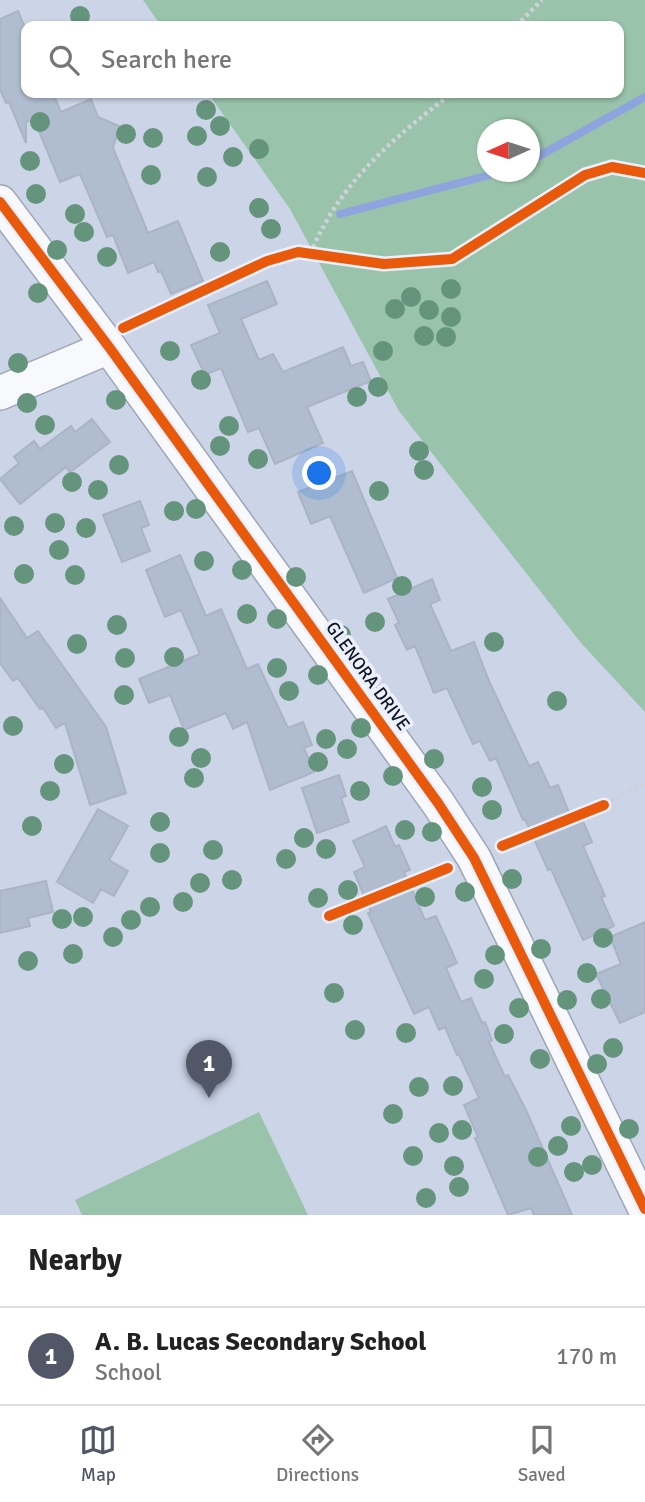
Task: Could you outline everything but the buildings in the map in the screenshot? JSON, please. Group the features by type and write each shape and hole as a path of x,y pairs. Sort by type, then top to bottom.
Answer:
{"street":[{"name":"GLENORA DRIVE","path":"0,202 110,347 438,803 474,858 645,1209"},
{"path":"0,393 110,347"}],"path":[{"path":"521,21 542,0"},
{"path":"311,254 315,241 346,190 378,154 446,98"},
{"path":"298,252 324,256"},
{"path":"604,805 645,783"}],"green space":[{"path":"143,0 645,0 645,712 581,643 399,411 290,209 212,98 624,98 624,21 158,21"},
{"path":"259,1112 308,1215 82,1215 75,1200"}],"waterway":[{"path":"540,155 645,97"},
{"path":"340,214 477,178"}],"cycle path":[{"path":"123,328 267,261 298,252 384,264 452,259 585,175 612,167 645,173"},
{"path":"0,202 109,347 438,803 474,858 645,1209"},
{"path":"502,846 604,805"},
{"path":"329,916 448,868"}],"place":[{"name":"A. B. Lucas Secondary School","path":"209,1098"}]}
